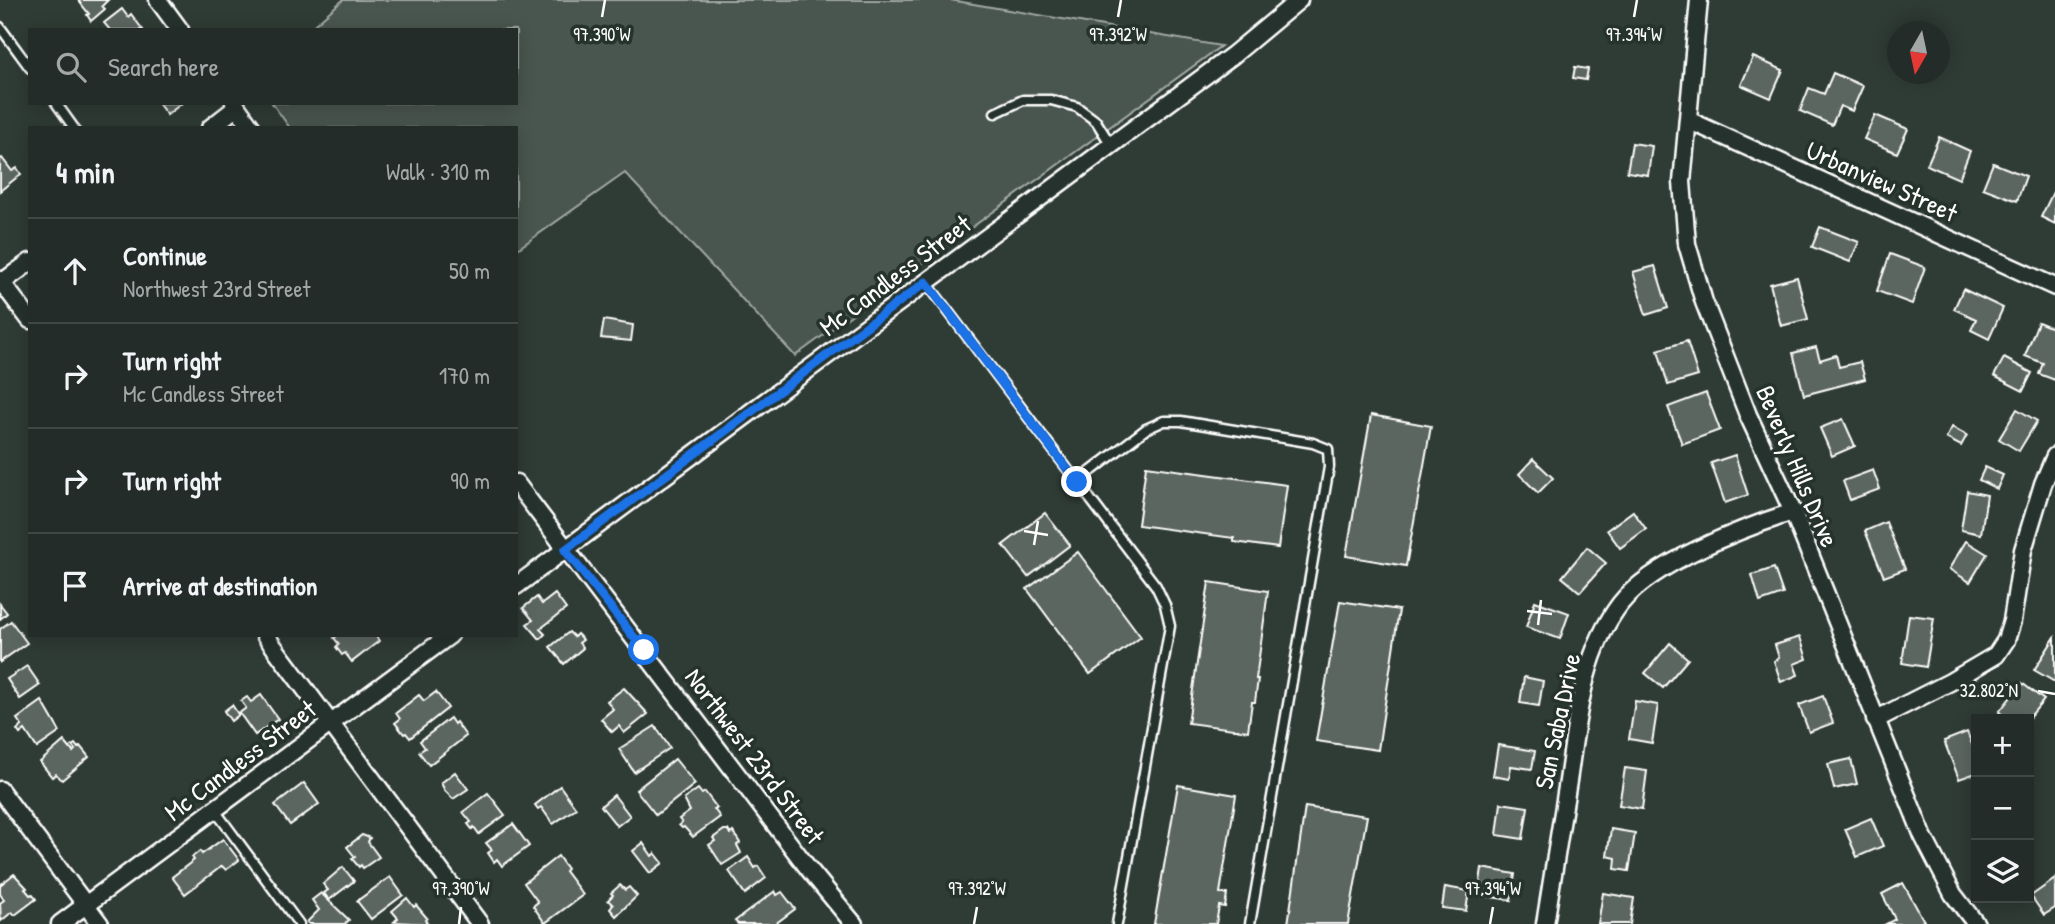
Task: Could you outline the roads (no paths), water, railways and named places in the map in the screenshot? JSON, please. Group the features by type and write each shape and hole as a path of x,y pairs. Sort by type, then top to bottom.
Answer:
{"street":[{"path":"158,0 179,28"},
{"name":"Mc Candless Street","path":"518,585 1233,54 1299,0"},
{"name":"Beverly Hills Drive","path":"1699,0 1682,182 1687,244 1704,302 1748,415 1793,512 1923,836 1953,894 1976,924"},
{"path":"211,126 236,105 251,126"},
{"name":"Urbanview Street","path":"1688,120 2055,287"},
{"path":"28,263 1,282 28,317"},
{"path":"1875,720 1950,682 1996,654 2006,640 2012,621 2023,550 2043,484 2055,456"},
{"name":"Northwest 23rd Street","path":"518,486 854,924"},
{"name":"San Saba Drive","path":"1545,924 1579,711 1590,663 1602,632 1621,603 1643,582 1707,545 1754,524 1793,512"},
{"path":"266,637 480,924"},
{"name":"Mc Candless Street","path":"60,924 447,637"},
{"path":"0,790 100,924"}],"lane":[{"path":"0,27 28,65"},
{"path":"995,113 1023,100 1051,100 1077,107 1096,121 1111,145"},
{"path":"57,105 73,126"},
{"path":"926,282 1156,586 1165,605 1170,626 1117,924"},
{"path":"1077,482 1146,429 1164,421 1181,421 1313,443 1328,449 1329,467 1250,924"},
{"path":"214,809 299,924"}]}
